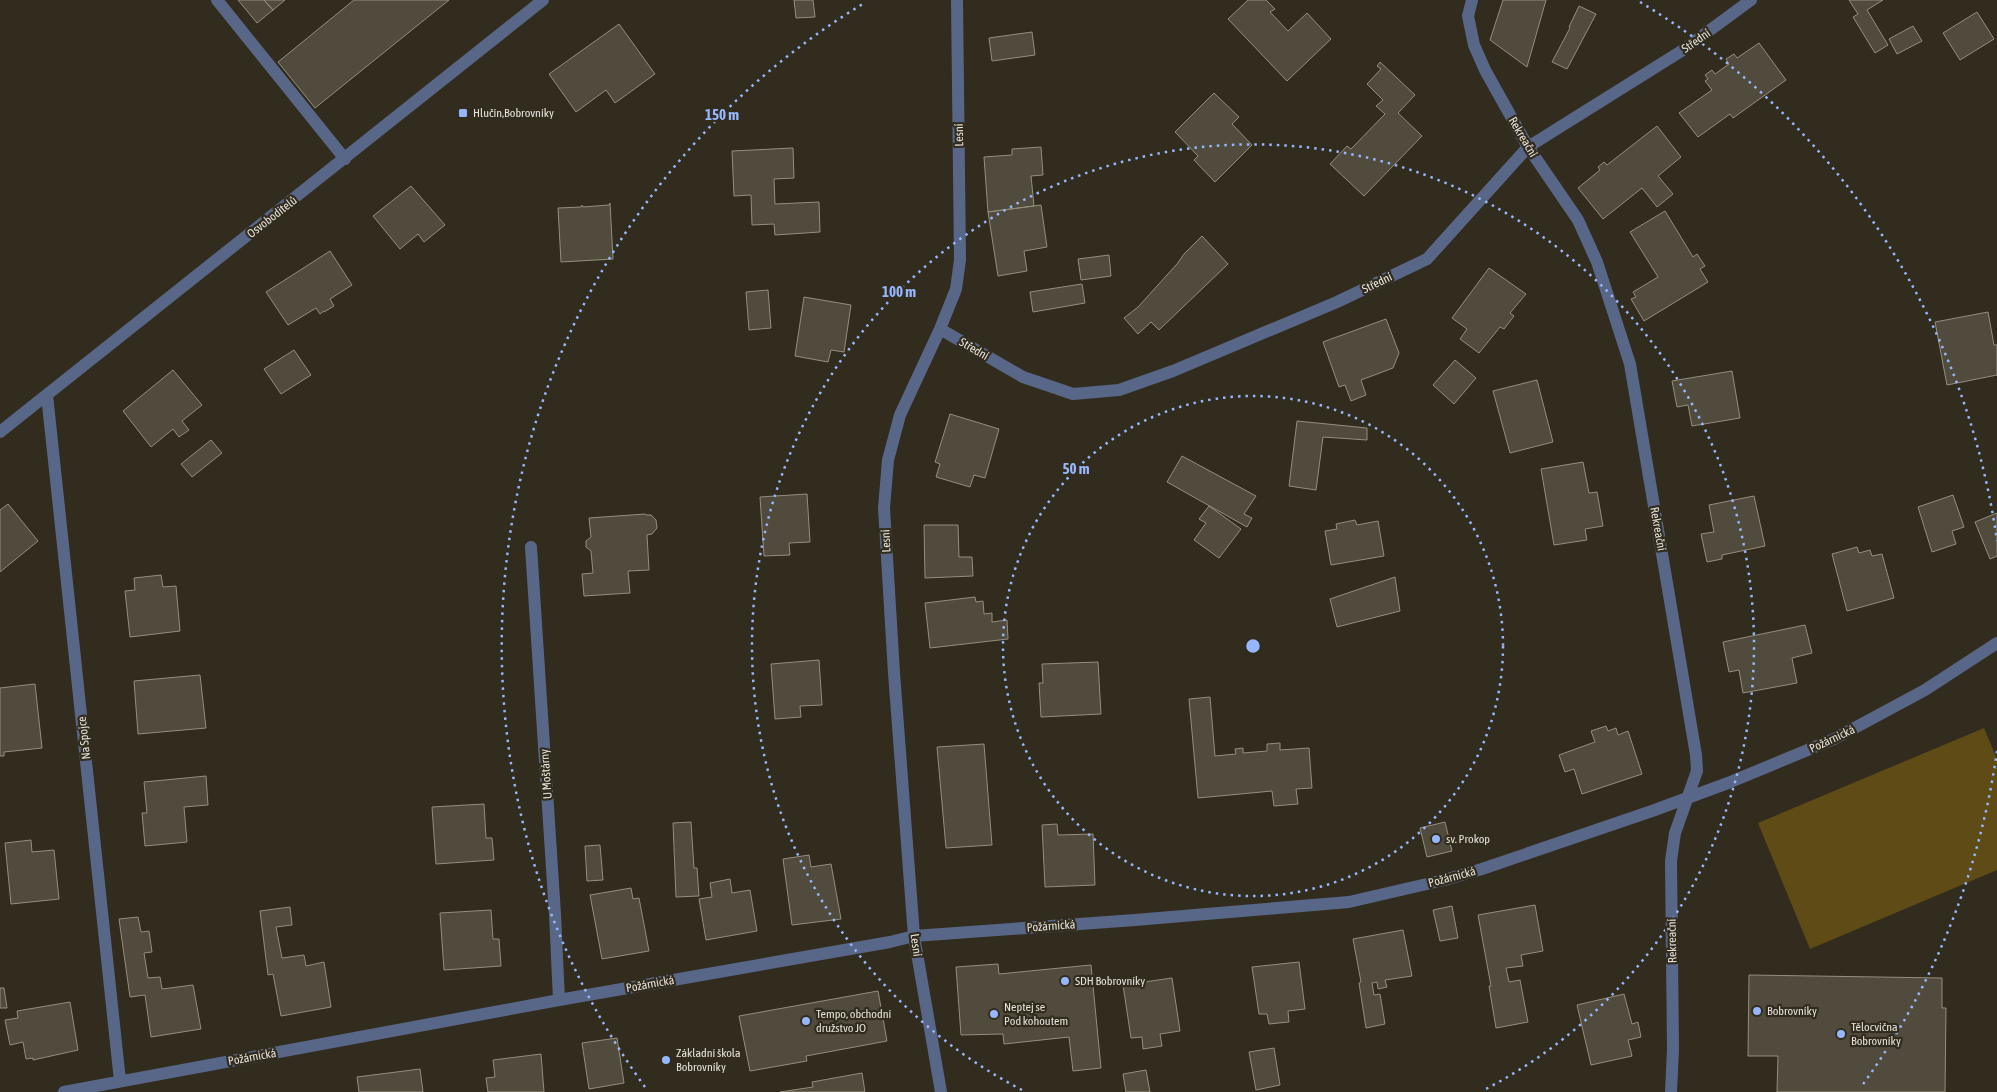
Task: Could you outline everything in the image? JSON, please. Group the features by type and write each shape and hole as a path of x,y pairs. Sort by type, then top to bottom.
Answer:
{"street":[{"path":"217,0 345,159"},
{"name":"Osvoboditelů","path":"0,432 543,0"},
{"name":"Lesní","path":"940,1092 914,936 894,673 884,508 888,460 900,415 940,329 956,289 960,260 957,0"},
{"name":"Rekreační","path":"1472,0 1468,16 1474,45 1485,70 1528,147 1578,220 1597,262 1630,364 1697,770 1675,833 1671,861 1671,1092"},
{"name":"Střední","path":"940,329 1023,378 1073,394 1119,390 1173,371 1328,306 1427,259 1528,147 1683,50 1751,0"},
{"name":"Na Spojce","path":"47,396 120,1081"},
{"name":"U Moštárny","path":"531,547 555,914 558,1000"},
{"name":"Požárnická","path":"64,1092 558,1000 890,942 914,936 1349,902 1482,869 1728,783 1834,739 1925,690 1997,643"}],"shaded area":[{"path":"1984,728 1997,759 1997,870 1810,949 1758,823"}],"building":[{"path":"238,0 264,0 273,10 257,23"},
{"path":"264,0 285,0 273,10"},
{"path":"354,0 449,0 315,108 278,62"},
{"path":"794,0 813,0 815,17 796,18"},
{"path":"1248,0 1266,0 1275,9 1270,12 1288,31 1307,13 1331,39 1287,81 1228,19"},
{"path":"1503,0 1546,0 1527,67 1490,40"},
{"path":"1849,0 1883,0 1867,10 1888,45 1875,53 1853,17 1858,14"},
{"path":"1579,6 1596,14 1567,69 1552,62"},
{"path":"1977,12 1994,39 1960,60 1943,33"},
{"path":"619,24 655,74 615,103 606,90 576,112 549,74"},
{"path":"1913,26 1922,41 1897,54 1889,39"},
{"path":"1032,32 1035,55 992,61 989,38"},
{"path":"1759,43 1786,80 1733,118 1730,114 1698,137 1679,113 1712,90 1705,81 1708,79 1705,75 1712,70 1715,74 1729,64 1726,59 1734,54 1737,58"},
{"path":"1380,62 1415,95 1398,113 1422,136 1364,196 1330,164 1347,146 1351,149 1385,114 1376,106 1383,100 1367,84 1381,69 1377,66"},
{"path":"1214,93 1239,117 1232,124 1252,145 1215,182 1194,160 1198,156 1175,132"},
{"path":"1657,126 1681,157 1658,176 1673,194 1657,207 1642,188 1603,219 1578,188 1600,170 1598,167 1604,162 1607,165"},
{"path":"1041,147 1043,175 1031,176 1034,206 988,212 984,157 1012,155 1012,149"},
{"path":"793,148 794,178 774,179 775,204 819,202 820,232 775,235 774,224 752,225 751,195 734,196 732,151"},
{"path":"411,186 445,225 424,242 418,234 400,249 373,216"},
{"path":"610,203 613,259 561,262 558,208 581,207 582,205 583,207 609,205"},
{"path":"1041,205 1047,247 1024,251 1027,271 998,276 988,212"},
{"path":"1665,211 1693,257 1697,254 1705,266 1700,269 1708,282 1644,321 1631,299 1636,297 1633,292 1658,277 1630,232"},
{"path":"1202,236 1228,264 1159,330 1151,322 1138,334 1124,318 1138,307"},
{"path":"330,251 352,285 330,299 334,306 320,314 316,308 288,325 266,292"},
{"path":"1109,255 1111,276 1081,280 1078,259"},
{"path":"1489,268 1526,294 1510,313 1514,316 1504,329 1500,327 1479,353 1460,339 1467,329 1452,318"},
{"path":"1082,284 1085,303 1033,312 1030,292"},
{"path":"768,290 771,328 749,330 746,292"},
{"path":"804,297 851,305 844,352 831,350 828,362 795,356"},
{"path":"1988,312 1994,345 1997,345 1997,375 1947,385 1935,322"},
{"path":"1386,319 1399,353 1393,368 1361,380 1366,395 1351,401 1345,385 1339,387 1323,342"},
{"path":"294,350 311,375 281,394 264,369"},
{"path":"1455,360 1476,378 1454,404 1433,385"},
{"path":"173,370 202,405 182,421 189,430 179,437 173,429 151,447 123,411"},
{"path":"1732,371 1740,418 1692,426 1688,405 1677,407 1672,381"},
{"path":"1537,380 1553,442 1510,453 1493,391"},
{"path":"950,414 999,429 985,478 974,475 970,487 936,477 940,464 935,462"},
{"path":"1297,421 1367,428 1367,440 1323,437 1316,490 1289,486"},
{"path":"211,440 222,453 192,477 181,464"},
{"path":"1182,456 1256,496 1244,514 1252,518 1247,527 1167,482"},
{"path":"1583,462 1589,493 1597,492 1603,526 1585,529 1587,540 1554,545 1541,469"},
{"path":"807,494 810,542 789,543 790,555 764,556 760,497"},
{"path":"1953,495 1964,527 1952,531 1956,544 1932,552 1918,507"},
{"path":"1754,496 1765,546 1722,555 1722,559 1707,562 1701,534 1714,532 1709,505"},
{"path":"8,504 38,541 0,572 0,510"},
{"path":"1209,506 1241,529 1219,558 1194,540 1206,523 1199,519"},
{"path":"1997,513 1997,556 1990,559 1975,522"},
{"path":"651,515 656,520 657,528 652,534 647,535 649,570 628,571 630,593 584,596 582,574 593,573 591,551 586,547 586,541 591,537 589,518"},
{"path":"1355,520 1357,525 1378,521 1384,556 1331,565 1325,531 1337,529 1336,524"},
{"path":"924,525 958,525 959,557 972,557 973,576 925,578"},
{"path":"1857,547 1859,553 1870,550 1872,556 1882,554 1894,598 1847,611 1832,554"},
{"path":"161,575 163,587 176,586 180,631 130,637 125,591 135,590 134,578"},
{"path":"1395,577 1400,611 1337,627 1330,599"},
{"path":"975,597 976,602 983,601 984,614 992,613 992,622 1007,620 1008,639 930,648 925,603"},
{"path":"1805,625 1812,653 1792,658 1797,683 1743,693 1739,670 1729,672 1723,642"},
{"path":"819,660 822,705 800,706 801,717 775,719 771,664"},
{"path":"1098,662 1101,714 1041,717 1039,683 1043,683 1042,664"},
{"path":"200,675 206,728 138,734 134,681"},
{"path":"35,684 42,748 4,752 4,756 0,756 0,688"},
{"path":"1210,697 1215,756 1236,754 1235,749 1243,748 1243,753 1267,751 1267,744 1280,743 1280,750 1309,748 1312,788 1296,789 1298,804 1274,806 1272,791 1198,798 1189,699"},
{"path":"1606,726 1608,731 1616,728 1618,735 1628,731 1642,774 1582,794 1574,769 1565,772 1559,755 1595,742 1591,731"},
{"path":"984,744 992,845 946,848 937,747"},
{"path":"206,776 208,805 184,807 187,842 145,846 142,813 147,813 144,782"},
{"path":"484,804 486,838 492,838 494,860 436,864 432,807"},
{"path":"691,822 694,868 697,868 699,896 676,897 673,823"},
{"name":"sv. Prokop","path":"1445,822 1452,851 1427,857 1420,828"},
{"path":"1057,824 1058,835 1093,834 1095,885 1045,887 1042,825"},
{"path":"31,840 32,852 54,850 59,899 11,904 5,843"},
{"path":"600,845 603,880 587,881 585,846"},
{"path":"809,855 811,867 831,864 841,919 792,925 783,859"},
{"path":"730,879 732,893 750,890 757,931 706,940 699,899 712,897 710,883"},
{"path":"631,888 633,899 639,898 649,951 602,959 590,895"},
{"path":"1535,905 1543,951 1521,955 1523,966 1506,968 1509,982 1520,980 1528,1022 1496,1028 1489,986 1491,986 1478,915"},
{"path":"1452,906 1458,938 1440,941 1433,910"},
{"path":"290,907 292,925 276,927 282,958 304,955 306,966 324,962 331,1007 281,1016 273,974 268,975 260,911"},
{"path":"491,910 493,939 499,939 501,966 444,970 440,913"},
{"path":"138,917 141,932 149,931 152,952 144,953 148,978 160,977 162,989 193,985 201,1029 151,1037 145,995 130,997 119,919"},
{"path":"1403,930 1412,976 1385,980 1387,987 1378,989 1377,982 1372,983 1374,995 1380,994 1385,1024 1366,1028 1359,983 1361,982 1353,939"},
{"path":"1299,962 1305,1009 1288,1011 1289,1022 1269,1024 1267,1014 1259,1014 1252,967"},
{"path":"998,964 999,974 1091,965 1101,1068 1073,1071 1069,1037 1004,1044 1003,1034 961,1035 956,967"},
{"path":"1749,975 1942,978 1942,1008 1946,1008 1945,1092 1777,1092 1778,1056 1748,1056"},
{"path":"1172,978 1180,1031 1160,1034 1162,1046 1143,1049 1142,1037 1131,1038 1123,985"},
{"path":"0,988 4,988 7,1008 0,1008"},
{"path":"878,991 887,1041 806,1056 807,1061 750,1071 739,1016"},
{"path":"1624,994 1632,1024 1638,1022 1641,1037 1628,1040 1632,1056 1591,1065 1577,1005"},
{"path":"70,1002 78,1050 33,1060 33,1058 26,1059 23,1042 10,1045 5,1020 18,1018 17,1011"},
{"path":"617,1038 624,1083 589,1089 582,1043"},
{"path":"1274,1048 1280,1085 1256,1090 1249,1052"},
{"path":"541,1054 544,1092 488,1092 486,1078 495,1077 493,1060"},
{"path":"420,1069 423,1092 359,1092 357,1077"},
{"path":"1146,1070 1150,1092 1126,1092 1123,1074"},
{"path":"862,1073 865,1092 780,1092 813,1087 812,1082"}],"place":[{"name":"Hlučín,Bobrovníky","path":"463,113"},
{"name":"sv. Prokop","path":"1436,839"},
{"name":"SDH Bobrovníky","path":"1065,981"},
{"name":"Bobrovníky","path":"1757,1011"},
{"name":"Neptej se Pod kohoutem","path":"994,1014"},
{"name":"Tempo, obchodní družstvo JO","path":"806,1021"},
{"name":"Tělocvična Bobrovníky","path":"1841,1034"},
{"name":"Základní škola Bobrovníky","path":"666,1060"}]}
